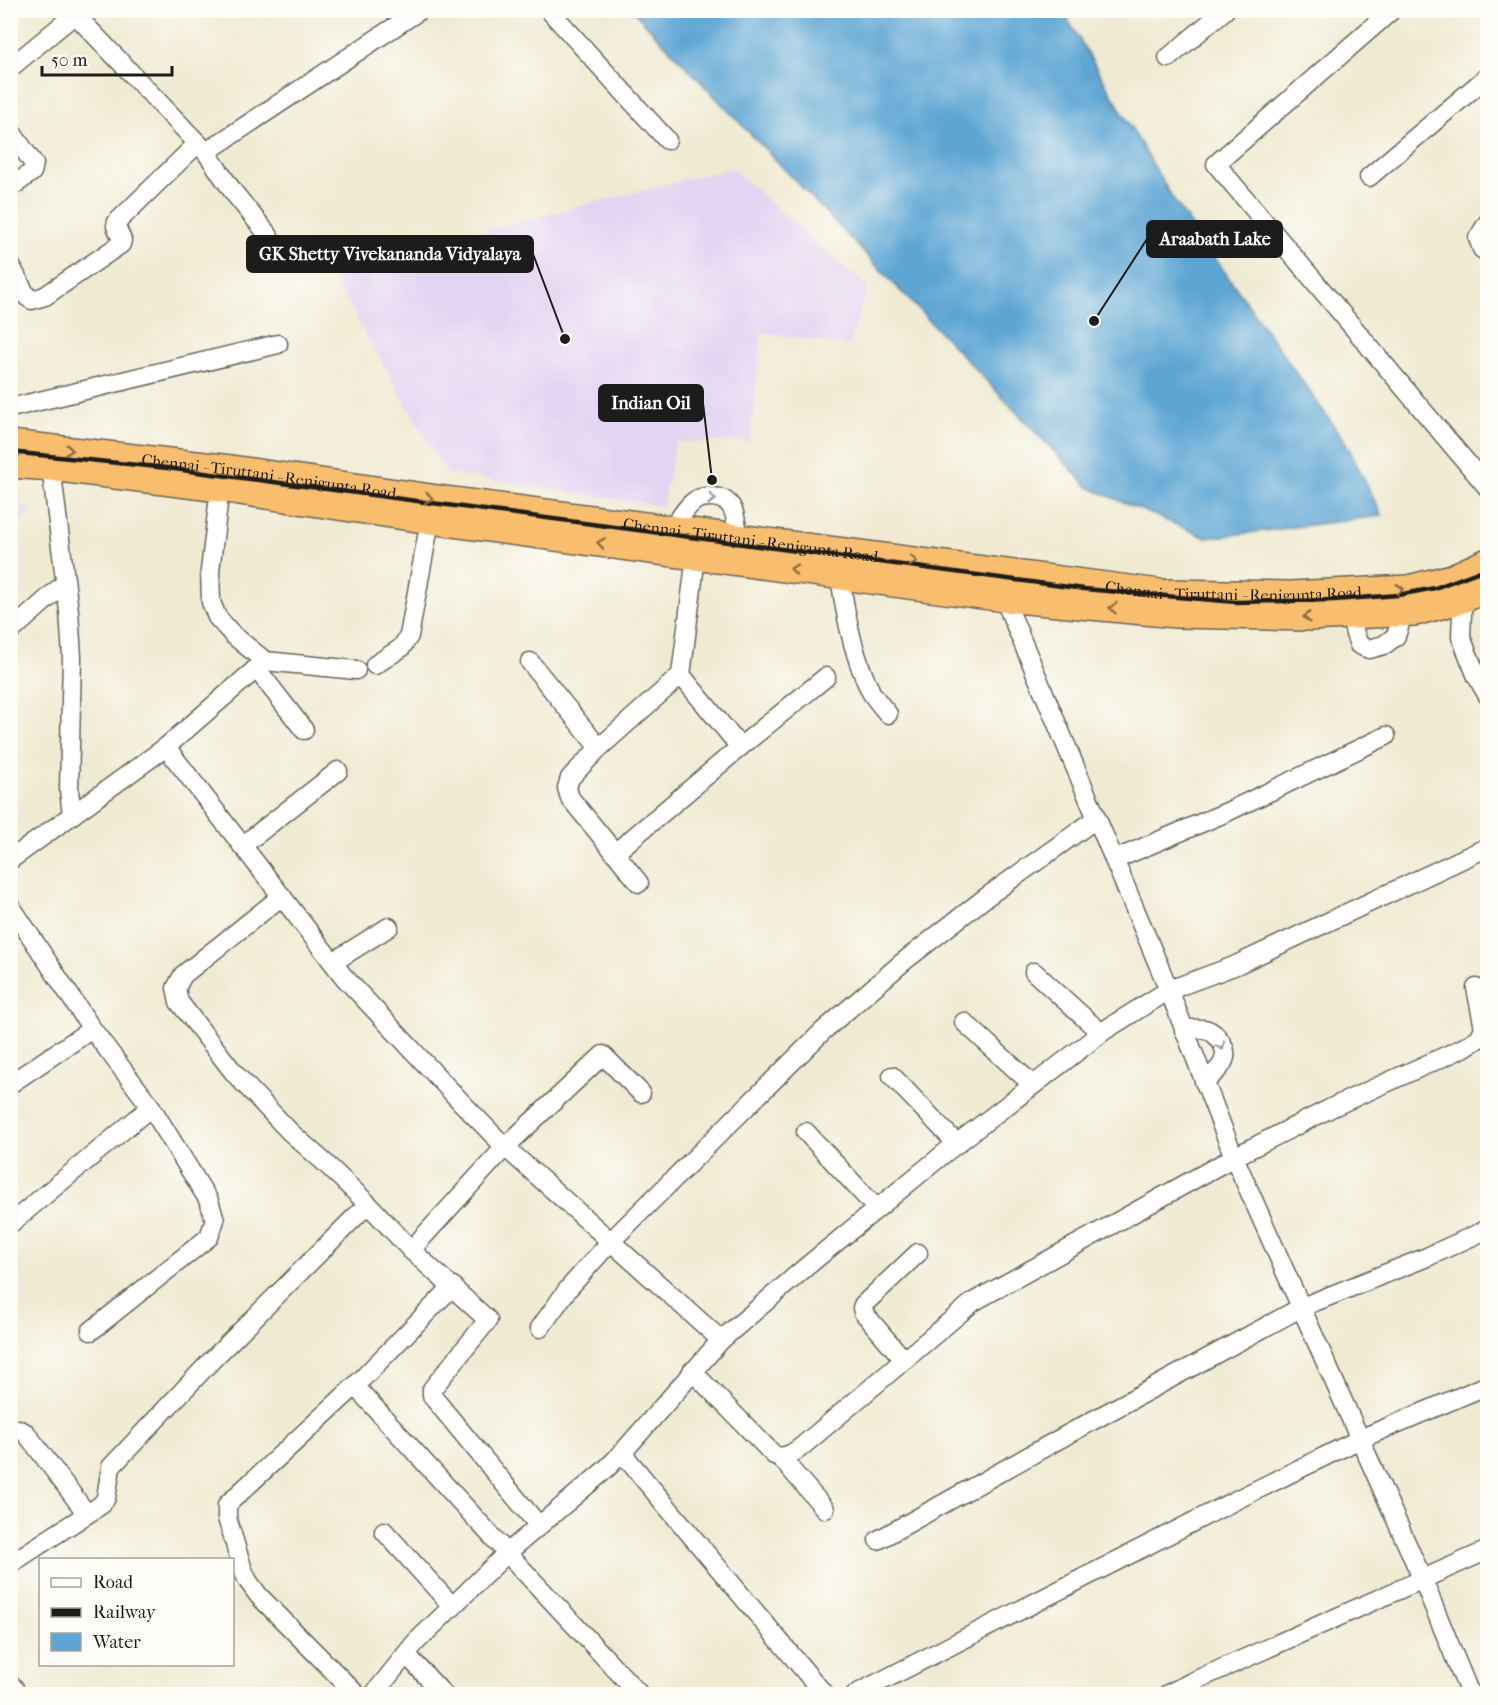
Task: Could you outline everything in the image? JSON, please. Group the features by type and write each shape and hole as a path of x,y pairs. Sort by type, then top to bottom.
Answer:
{"highway":[{"name":"Chennai - Tiruttani - Renigunta Road","path":"10,444 219,468 738,538 1176,614 1307,617 1415,612 1463,599 1488,588"},
{"name":"Chennai - Tiruttani - Renigunta Road","path":"10,464 220,488 430,520 840,575 1006,586 1291,596 1408,589 1452,578 1476,566"}],"street":[{"path":"10,264 27,297 32,300 45,296 121,244 117,222 202,148 420,10"},
{"path":"549,10 667,140"},
{"path":"1168,58 1225,10"},
{"path":"1392,10 1216,164 1488,488"},
{"path":"10,68 75,12 202,148 269,236"},
{"path":"1369,177 1488,76"},
{"path":"10,130 34,164 32,172 10,188"},
{"path":"1488,222 1478,238 1482,249 1488,253"},
{"path":"10,408 278,344"},
{"path":"51,467 72,657 69,790 72,815"},
{"path":"220,488 210,571 211,602 224,626 260,664 304,730"},
{"path":"672,529 694,501 714,497 728,501 735,512 738,538"},
{"path":"375,665 400,648 409,636 430,520"},
{"path":"639,883 570,798 567,788 570,778 599,748 681,675 696,556"},
{"path":"1476,566 1463,599 1461,637 1477,677 1488,696"},
{"path":"840,575 855,650 873,694 888,714"},
{"path":"10,632 65,583"},
{"path":"1006,586 1096,819 1169,990 1234,1157 1422,1578 1470,1695"},
{"path":"530,662 599,748"},
{"path":"10,860 166,747 260,664 356,670"},
{"path":"681,675 740,747"},
{"path":"615,854 826,677"},
{"path":"1114,861 1227,812 1386,736"},
{"path":"166,747 352,985 505,1147 721,1340"},
{"path":"242,846 338,771"},
{"path":"540,1328 568,1289 610,1242 832,1023 903,962 985,898 1096,819"},
{"path":"374,1695 415,1643 507,1554 622,1453 721,1340 957,1144 1101,1033 1169,990 1234,966 1488,847"},
{"path":"282,896 183,975 176,988 179,1002 243,1082 290,1132 368,1204 411,1250 488,1320 432,1389 432,1396 539,1526"},
{"path":"10,905 92,1029 151,1107 209,1201 215,1220 209,1237 91,1331"},
{"path":"333,962 389,927"},
{"path":"1034,972 1101,1033"},
{"path":"780,1457 789,1455 800,1448 973,1302 1234,1157 1335,1106 1463,1048 1479,1038 1484,1028 1476,988"},
{"path":"964,1022 1033,1085"},
{"path":"10,1084 92,1029"},
{"path":"1184,1030 1210,1031 1226,1051 1219,1069 1204,1082"},
{"path":"411,1250 505,1147 603,1055 642,1093"},
{"path":"892,1076 957,1144"},
{"path":"10,1224 151,1107"},
{"path":"806,1131 877,1209"},
{"path":"10,1564 101,1505 106,1498 111,1467 212,1360 368,1204"},
{"path":"878,1540 1302,1308 1427,1257 1488,1229"},
{"path":"904,1360 862,1308 918,1253"},
{"path":"356,1695 259,1596 248,1581 227,1518 227,1505 355,1386 453,1286"},
{"path":"692,1371 769,1449 780,1457 825,1509"},
{"path":"856,1695 1360,1439 1488,1385"},
{"path":"355,1386 639,1695"},
{"path":"10,1434 18,1430 26,1433 87,1514"},
{"path":"622,1453 824,1695"},
{"path":"384,1531 453,1606"},
{"path":"1168,1695 1205,1676 1488,1550"},
{"path":"406,1654 443,1695"}],"shaded area":[{"path":"731,168 867,287 849,346 762,332 750,441 676,442 662,506 446,473 329,270"},
{"path":"11,498 33,511 11,526"}],"water":[{"path":"633,11 1063,11 1173,199 1346,443 1382,516 1207,538 1088,487"}],"railway":[{"path":"10,452 167,468 1084,589 1236,602 1334,600 1398,595 1435,588 1488,568"}],"place":[{"name":"Araabath Lake","path":"1094,321"},
{"name":"GK Shetty Vivekananda Vidyalaya","path":"565,339"},
{"name":"Indian Oil","path":"712,480"}]}
